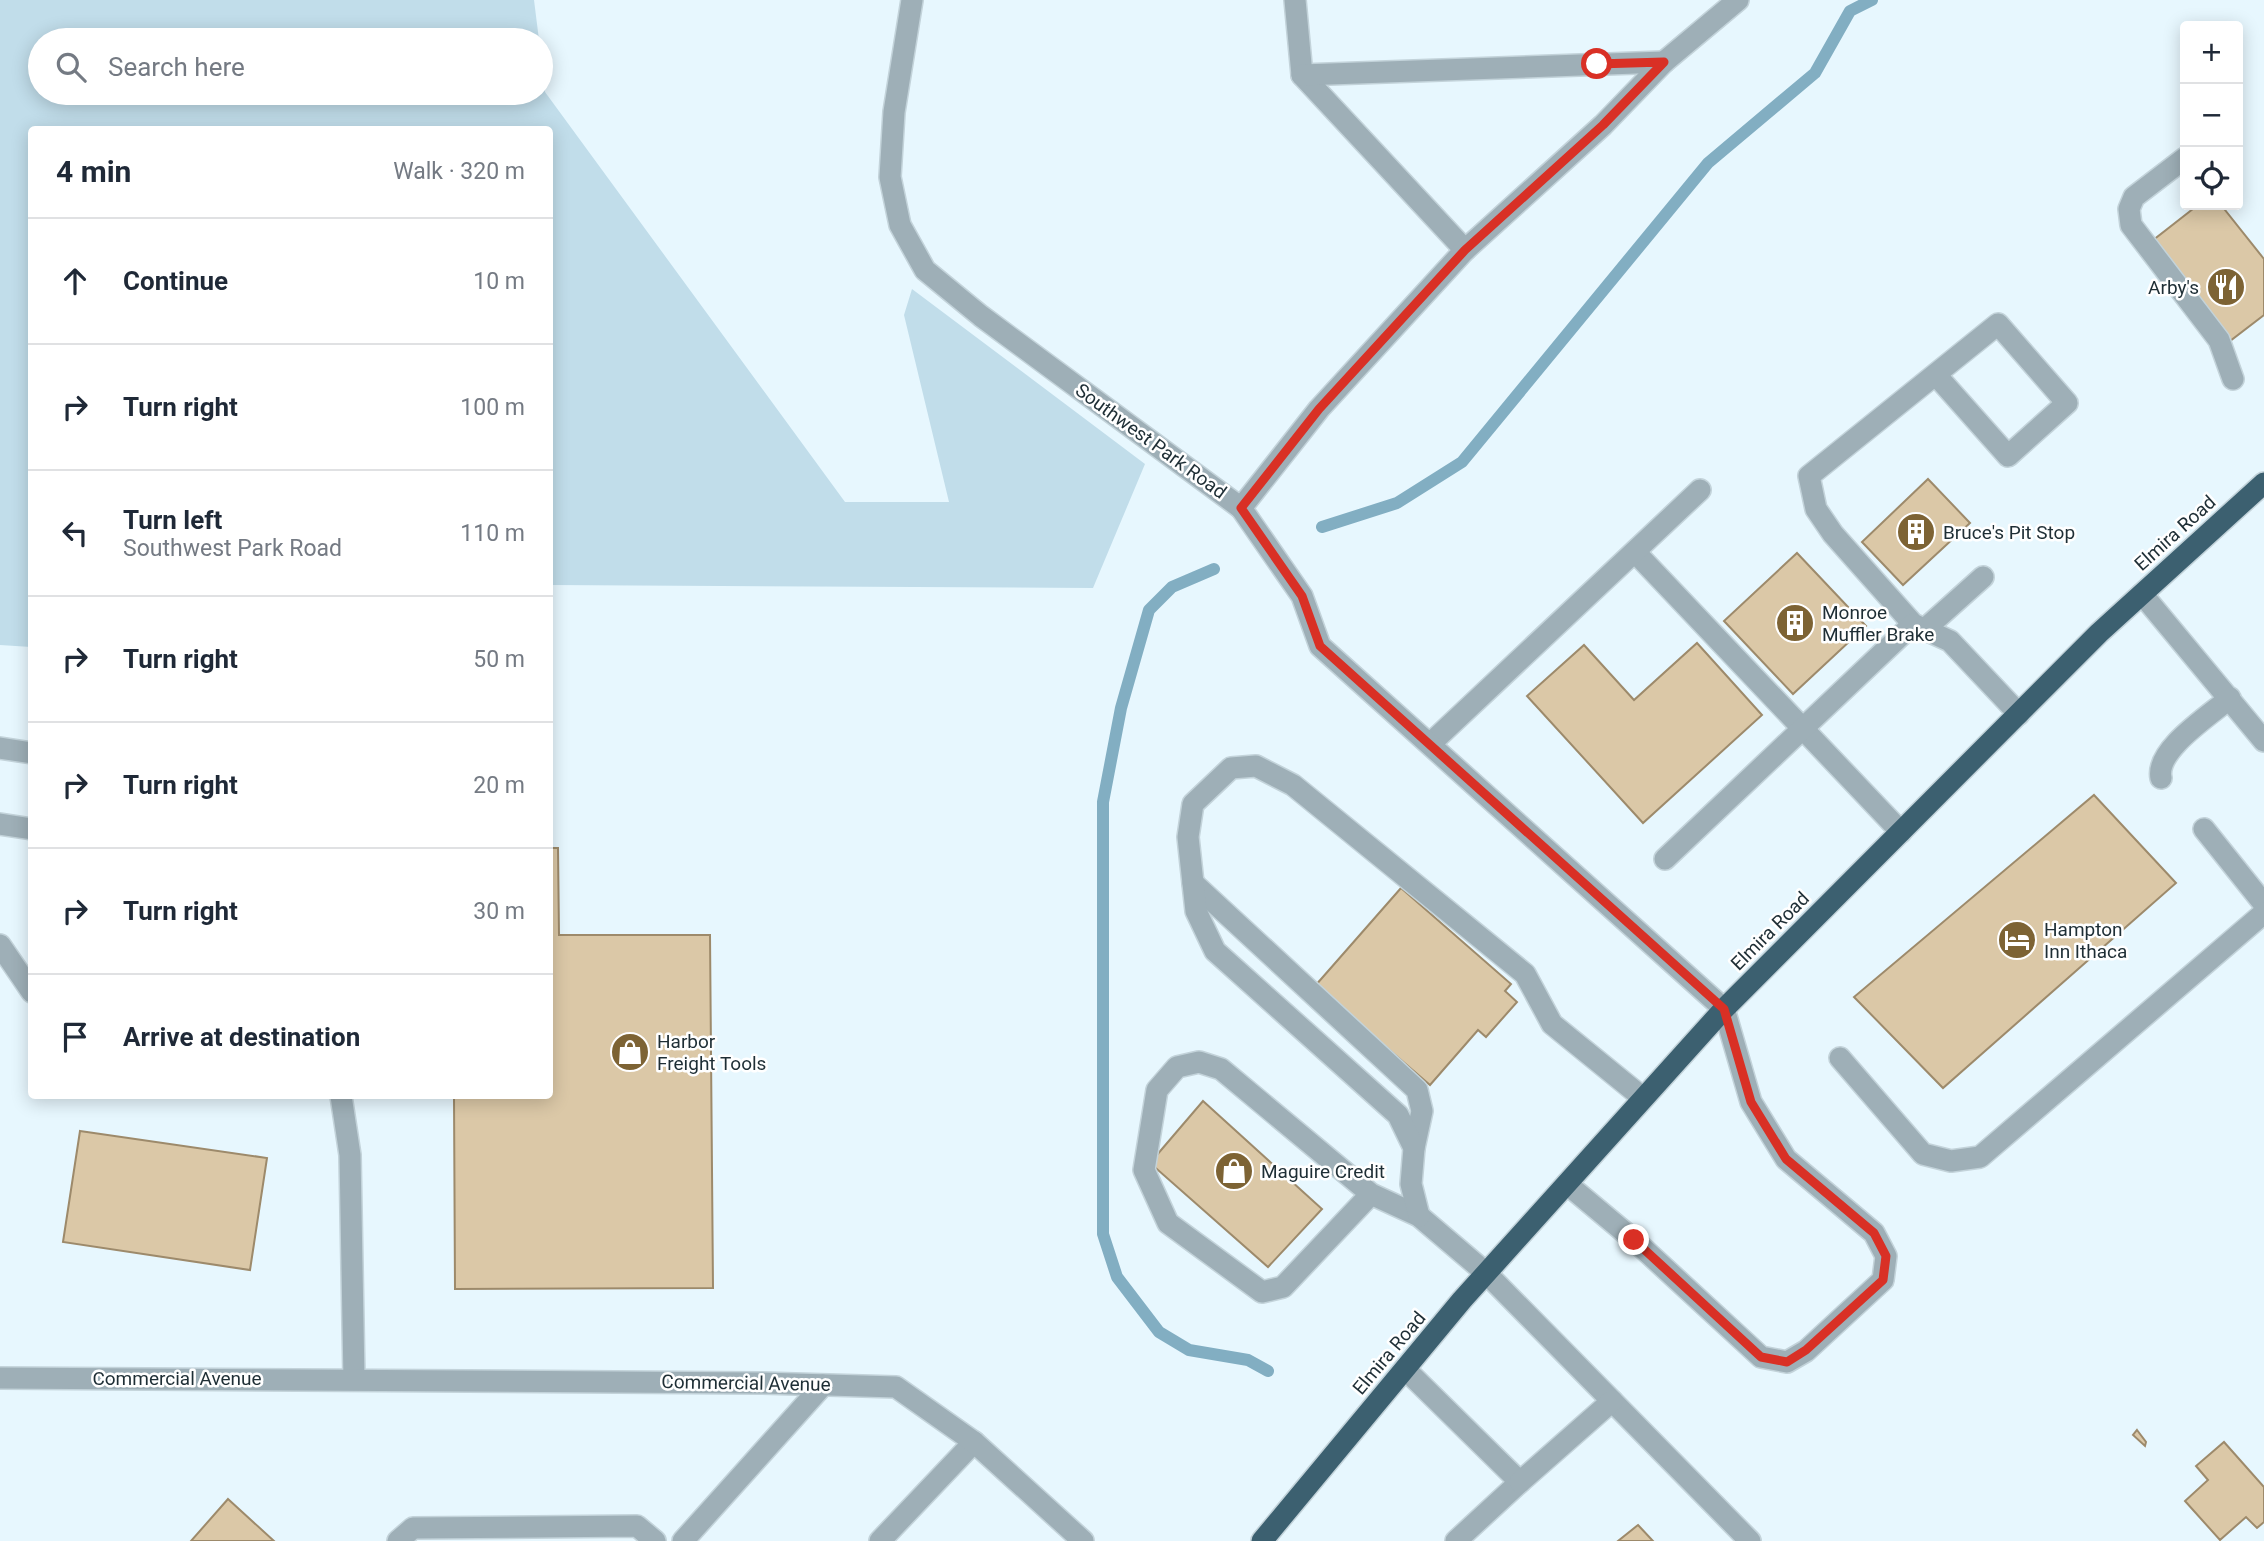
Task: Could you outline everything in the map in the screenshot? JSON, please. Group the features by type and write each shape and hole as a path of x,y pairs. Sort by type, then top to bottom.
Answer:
{"highway":[{"name":"Elmira Road","path":"1262,1541 1486,1273 1724,1009 2142,594 2264,483"}],"street":[{"name":"Southwest Park Road","path":"912,0 894,112 890,177 900,225 925,270 981,316 1241,508 1302,596 1320,646 1724,1009"},
{"path":"1295,0 1303,75 1465,250"},
{"path":"1241,508 1319,409 1465,250 1603,125 1664,62 1738,0"},
{"path":"1303,75 1664,62"},
{"path":"2180,162 2134,197 2129,209 2132,225 2219,340 2233,379"},
{"path":"1936,375 2008,456 2067,403 1998,324 1810,477 1816,509 1833,534 1919,626 1950,641 2019,714"},
{"path":"1430,744 1700,490"},
{"path":"1635,552 1901,832"},
{"path":"1665,859 1803,728 1919,626 1983,577"},
{"path":"2142,594 2264,741"},
{"path":"2161,778 2159,768 2166,753 2230,698"},
{"path":"0,748 28,752"},
{"path":"1414,1148 1398,1115 1215,951 1196,911 1188,837 1194,804 1231,768 1256,766 1293,785 1525,974 1552,1024 1643,1098"},
{"path":"0,824 28,828"},
{"path":"2204,830 2264,904"},
{"path":"1193,883 1417,1090 1422,1111 1414,1148 1411,1184 1419,1216"},
{"path":"1840,1058 1923,1154 1951,1161 1980,1157 2264,913"},
{"path":"0,945 28,986"},
{"path":"1567,1184 1634,1240 1761,1357 1787,1362 1806,1350 1883,1280 1886,1256 1874,1233 1786,1159 1751,1102 1724,1009"},
{"path":"1371,1194 1283,1287 1262,1292 1168,1223 1163,1214 1144,1170 1157,1090 1177,1067 1199,1062 1221,1069 1371,1194 1419,1216 1486,1273 1750,1541"},
{"path":"341,1099 350,1155 354,1379"},
{"path":"1405,1369 1520,1482"},
{"name":"Commercial Avenue","path":"0,1378 354,1379 896,1387 974,1442 1083,1541"},
{"path":"683,1541 823,1385"},
{"path":"1456,1541 1612,1401"},
{"path":"880,1541 974,1442"},
{"path":"398,1541 412,1528 624,1526 637,1526 655,1541"}],"shaded area":[{"path":"0,0 534,0 538,28 28,28 28,105 553,103 845,502 949,502 904,315 912,289 1145,464 1093,588 553,585 553,126 28,126 28,647 0,645"}],"building":[{"name":"Arby's","path":"2192,210 2225,210 2264,259 2264,315 2230,341 2152,241"},
{"name":"Bruce's Pit Stop","path":"1928,479 1970,523 1903,585 1862,542"},
{"name":"Monroe Muffler Brake","path":"1797,553 1866,626 1793,694 1724,621"},
{"path":"1697,643 1762,715 1643,823 1527,696 1584,645 1634,700"},
{"name":"Hampton Inn Ithaca","path":"2094,795 2176,883 1943,1088 1854,997"},
{"name":"Harbor Freight Tools","path":"553,848 558,848 559,935 710,935 713,1288 455,1289 454,1099 553,1099"},
{"path":"1401,888 1511,984 1505,991 1517,1002 1486,1037 1478,1030 1430,1085 1315,986"},
{"path":"1203,1101 1322,1209 1268,1267 1150,1163"},
{"path":"80,1131 267,1158 250,1270 63,1242"},
{"path":"2137,1430 2146,1442 2145,1446 2133,1435"},
{"path":"2224,1442 2264,1487 2264,1522 2257,1528 2246,1517 2220,1540 2185,1501 2208,1480 2196,1466"},
{"path":"228,1499 274,1541 191,1541"},
{"path":"1638,1525 1653,1541 1618,1541"}],"waterway":[{"path":"1322,527 1397,503 1462,462 1708,163 1815,73 1850,11 1872,0"},
{"path":"1214,569 1172,587 1149,610 1121,708 1103,802 1103,1234 1117,1277 1159,1332 1189,1350 1248,1360 1268,1371"}],"place":[{"name":"Arby's","path":"2226,287"},
{"name":"Bruce's Pit Stop","path":"1916,532"},
{"name":"Monroe Muffler Brake","path":"1795,623"},
{"name":"Hampton Inn Ithaca","path":"2017,940"},
{"name":"Harbor Freight Tools","path":"630,1052"},
{"name":"Maguire Credit","path":"1234,1171"}],"route":[{"path":"1597,64 1664,62 1603,125 1465,250 1319,409 1241,508 1302,596 1320,646 1724,1009 1740,1072 1751,1102 1786,1159 1874,1233 1886,1256 1883,1280 1806,1350 1787,1362 1761,1357 1634,1240"}]}
